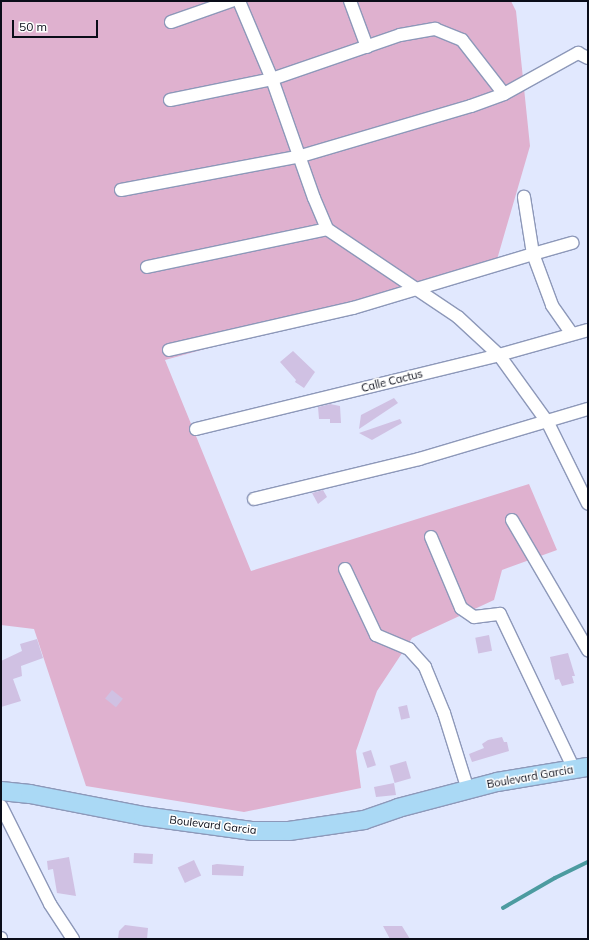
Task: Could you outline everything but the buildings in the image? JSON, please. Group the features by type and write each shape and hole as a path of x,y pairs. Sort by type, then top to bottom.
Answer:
{"main road":[{"name":"Boulevard Garcia","path":"1,791 30,794 143,816 253,831 322,828 364,820 398,808 497,782 581,768"}],"street":[{"path":"171,22 231,1"},
{"path":"239,1 272,79 301,156 314,198 327,229 458,317 499,356 548,423 588,504"},
{"path":"350,1 367,47"},
{"path":"170,100 272,79 400,35 435,29 462,40 504,94"},
{"path":"121,190 301,156 504,94 578,53 588,58"},
{"path":"524,197 533,254 552,305 572,334"},
{"path":"147,267 327,229"},
{"path":"169,350 353,308 415,288 572,243"},
{"name":"Calle Cactus","path":"196,429 499,356 588,330"},
{"path":"254,499 419,459 548,423 588,410"},
{"path":"512,520 588,650"},
{"path":"432,537 461,608 474,617 500,614 581,768"},
{"path":"345,569 376,634 409,649 425,667 444,713 468,790"},
{"path":"1,806 50,904 74,939"}],"shaded area":[{"path":"1,1 511,1 516,11 530,146 496,263 456,280 165,360 251,571 529,484 557,550 502,570 494,600 412,638 377,691 356,751 361,788 244,812 86,786 34,629 1,625"}],"waterway":[{"path":"503,908 555,878 588,862"}]}
